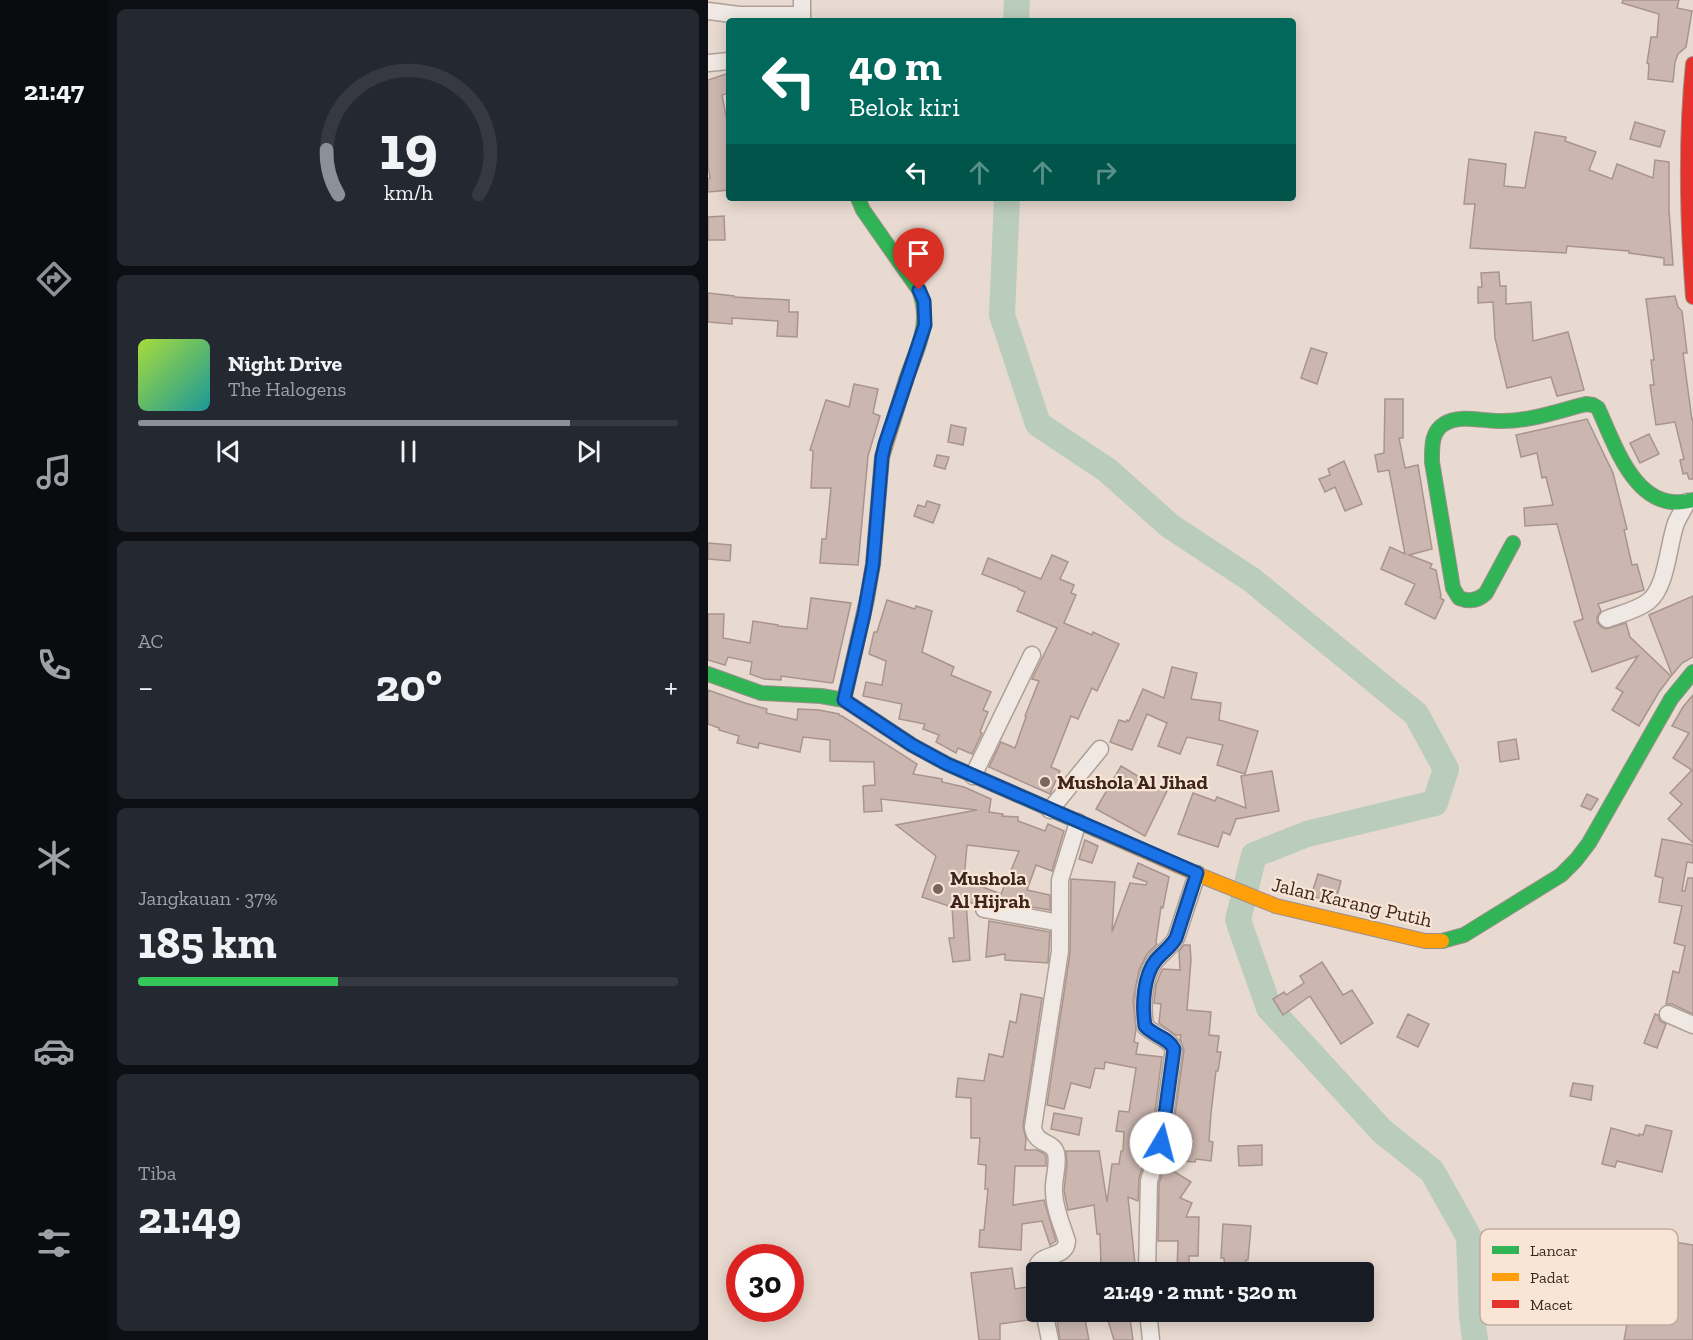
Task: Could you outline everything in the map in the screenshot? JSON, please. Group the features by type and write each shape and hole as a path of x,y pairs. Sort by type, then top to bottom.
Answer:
{"main road":[{"path":"1693,64 1688,105 1686,181 1693,297"},
{"path":"844,700 873,564 883,450 925,325 924,301 919,290 863,210 859,201"},
{"path":"1513,543 1486,593 1481,598 1468,601 1459,598 1453,588 1431,455 1433,437 1446,423 1470,418 1514,421 1586,404 1593,405 1598,408 1626,469 1640,487 1661,499 1690,501"},
{"name":"Jalan Karang Putih","path":"708,674 761,693 821,696 844,700 912,745 947,764 1276,906 1425,941 1448,941 1464,934 1561,875 1576,860 1589,843 1671,699 1693,672"}],"street":[{"path":"708,11 739,15 802,12"},
{"path":"708,63 726,61"},
{"path":"1607,620 1640,607 1657,591 1677,522 1690,501"},
{"path":"973,776 1032,655"},
{"path":"1050,810 1100,749"},
{"path":"1038,1262 1061,1252 1067,1245 1055,1200 1056,1151 1036,1138 1033,1127 1060,951 1060,880 1078,822"},
{"path":"1147,1262 1149,1181 1161,1143 1174,1049 1168,1040 1145,1026 1145,985 1152,967 1176,938 1200,875"},
{"path":"984,909 1060,923"},
{"path":"1668,1014 1693,1024"},
{"path":"1046,1322 1050,1340"},
{"path":"1149,1322 1151,1340"}],"building":[{"path":"1623,0 1679,0 1677,8 1692,11 1686,47 1678,54 1675,62 1673,82 1648,79 1649,64 1647,63 1651,37 1657,37 1659,14 1622,3"},
{"path":"726,74 726,94 722,95 726,116 726,190 708,192 708,179 710,178 708,80"},
{"path":"1635,122 1665,131 1660,147 1630,139"},
{"path":"1535,132 1566,137 1565,141 1596,152 1589,170 1612,179 1617,164 1653,178 1655,160 1669,162 1669,210 1673,265 1664,265 1664,258 1629,253 1629,251 1567,246 1566,253 1470,248 1475,204 1464,204 1469,159 1506,164 1504,186 1525,188"},
{"path":"724,216 725,240 708,240 708,217"},
{"path":"1499,272 1500,286 1506,286 1506,304 1531,302 1533,341 1568,332 1584,390 1557,396 1551,377 1507,388 1495,338 1493,302 1478,303 1478,287 1482,287 1481,273"},
{"path":"708,293 789,300 789,312 798,312 797,337 777,336 778,321 732,318 732,324 708,322"},
{"path":"1675,296 1678,307 1682,311 1687,353 1683,353 1693,419 1693,479 1689,479 1687,473 1683,474 1680,460 1684,459 1675,422 1656,425 1650,385 1654,385 1651,360 1654,360 1646,299"},
{"path":"1311,348 1327,353 1317,384 1301,378"},
{"path":"854,384 878,389 873,413 880,416 868,456 858,565 820,563 822,539 826,539 831,488 811,488 813,451 810,450 826,400 849,407"},
{"path":"1385,399 1403,399 1403,438 1399,438 1405,468 1418,465 1432,549 1409,555 1432,564 1430,568 1436,570 1440,598 1444,600 1435,619 1405,604 1415,584 1381,569 1390,547 1405,554 1389,470 1378,472 1375,455 1384,453"},
{"path":"1587,419 1613,473 1627,529 1624,530 1632,565 1637,564 1644,590 1598,604 1601,611 1597,622 1606,629 1626,623 1630,637 1671,676 1639,726 1612,710 1623,692 1616,688 1638,656 1592,672 1574,622 1583,619 1557,524 1525,526 1524,508 1553,505 1546,477 1542,478 1537,453 1521,457 1516,435"},
{"path":"951,425 966,428 963,445 948,442"},
{"path":"1649,434 1659,454 1640,463 1630,443"},
{"path":"937,455 949,457 945,469 934,466"},
{"path":"1344,461 1362,504 1345,511 1335,487 1325,492 1319,479 1330,475 1328,469"},
{"path":"927,501 940,505 933,523 914,516 918,505 925,507"},
{"path":"708,543 731,545 730,561 708,559"},
{"path":"1052,555 1068,562 1060,579 1074,585 1071,593 1076,595 1064,623 1092,635 1093,632 1119,644 1097,691 1092,688 1078,719 1071,716 1051,767 1060,771 1050,794 989,767 1001,742 1015,748 1039,681 1032,679 1057,628 1017,611 1025,592 982,574 988,558 1041,579"},
{"path":"1693,596 1693,657 1682,663 1672,675 1649,615"},
{"path":"811,598 851,603 832,683 781,676 781,680 764,679 750,674 752,662 728,657 725,665 708,660 708,614 724,614 723,638 750,643 753,621 807,629"},
{"path":"887,600 915,609 916,606 932,611 922,652 954,667 951,675 991,692 983,710 988,712 980,732 982,733 972,754 958,748 956,753 936,742 939,735 923,729 925,724 899,719 902,704 863,696 866,682 882,685 886,661 869,654 874,632 877,632"},
{"path":"1172,667 1197,673 1191,699 1221,703 1219,720 1258,731 1245,774 1217,765 1223,745 1187,737 1180,754 1158,746 1167,723 1147,714 1132,750 1110,742 1119,720 1129,721 1143,689 1164,698"},
{"path":"708,690 767,709 766,713 797,720 798,709 839,714 917,764 913,774 942,779 942,782 964,787 991,799 989,812 1018,817 1018,821 1045,831 1048,824 1064,831 1052,871 1036,865 1027,890 1050,895 1050,910 986,899 980,899 975,904 966,901 970,960 953,962 949,938 954,938 952,907 922,897 936,856 896,825 977,810 881,799 882,811 864,812 863,786 875,785 874,762 830,761 830,740 803,737 800,752 759,743 758,748 737,743 739,736 708,724","holes":["967,845 1019,851 1001,894 964,880"]},
{"path":"1693,695 1693,843 1668,819 1682,804 1670,793 1692,770 1673,758 1689,733 1672,726"},
{"path":"1516,739 1519,759 1500,762 1498,742"},
{"path":"1121,766 1167,791 1145,836 1096,809"},
{"path":"1272,771 1279,811 1236,819 1230,835 1223,832 1218,847 1178,834 1193,793 1215,801 1217,797 1246,808 1241,776"},
{"path":"1587,794 1598,799 1591,810 1581,806"},
{"path":"1662,839 1693,845 1693,863 1687,862 1682,891 1685,891 1688,878 1693,878 1693,1014 1672,1004 1666,1004 1673,971 1679,973 1685,946 1674,943 1682,906 1659,902 1663,878 1655,876"},
{"path":"1085,840 1098,846 1092,863 1079,859"},
{"path":"1138,863 1169,877 1163,908 1161,907 1157,944 1147,954 1139,970 1133,1000 1136,1029 1134,1042 1138,1043 1136,1054 1162,1057 1151,1141 1139,1178 1138,1201 1128,1197 1135,1262 1101,1262 1100,1234 1097,1234 1094,1205 1068,1210 1064,1191 1066,1151 1099,1151 1107,1202 1112,1164 1119,1164 1121,1151 1123,1151 1124,1132 1116,1131 1119,1111 1129,1112 1136,1068 1105,1062 1104,1069 1095,1068 1090,1088 1071,1083 1064,1109 1047,1105 1070,953 1071,879 1115,882 1112,932 1130,883 1146,885 1147,882 1133,877"},
{"path":"1318,874 1341,881 1335,903 1311,896"},
{"path":"989,921 1050,932 1048,963 1005,960 1005,954 986,957"},
{"path":"1184,945 1190,945 1191,960 1187,1010 1211,1012 1209,1035 1219,1036 1217,1052 1221,1052 1218,1071 1216,1071 1211,1113 1209,1141 1213,1142 1211,1161 1167,1160 1184,1050 1181,1035 1176,1035 1159,1023 1161,1004 1154,1003 1156,985 1161,972 1163,969 1180,970 1179,951"},
{"path":"1322,962 1343,995 1352,990 1373,1023 1341,1044 1310,996 1283,1015 1273,999 1284,992 1286,995 1304,983 1300,976"},
{"path":"1021,994 1042,998 1023,1126 1026,1139 1025,1150 1037,1150 1043,1153 1046,1156 1046,1166 1015,1166 1013,1205 1044,1200 1056,1241 1050,1245 1042,1221 1022,1224 1021,1250 979,1247 980,1230 984,1230 988,1189 985,1189 986,1165 978,1164 980,1138 971,1138 971,1098 956,1097 958,1078 984,1081 989,1054 1003,1057 1010,1021 1016,1023"},
{"path":"1408,1014 1429,1024 1418,1047 1397,1037"},
{"path":"1655,1014 1658,1015 1660,1021 1666,1024 1657,1048 1644,1043"},
{"path":"1573,1083 1593,1086 1591,1100 1570,1096"},
{"path":"1054,1113 1082,1118 1079,1135 1051,1129"},
{"path":"1646,1125 1672,1131 1662,1172 1617,1161 1615,1167 1602,1164 1611,1128 1639,1136 1639,1134 1643,1135"},
{"path":"1262,1145 1262,1165 1239,1166 1238,1146"},
{"path":"1165,1166 1191,1182 1180,1198 1192,1203 1186,1217 1199,1217 1198,1256 1189,1256 1189,1262 1177,1262 1178,1241 1158,1241 1159,1183"},
{"path":"1223,1224 1251,1226 1248,1260 1246,1262 1224,1262 1224,1258 1221,1258"},
{"path":"1678,1243 1693,1245 1693,1340 1624,1340 1627,1325 1678,1325"},
{"path":"1012,1268 1015,1289 1026,1287 1026,1320 1000,1324 1000,1340 979,1340 971,1273"},
{"path":"1057,1322 1086,1322 1089,1340 1060,1340"},
{"path":"1108,1322 1131,1322 1133,1340 1114,1340"}],"waterway":[{"path":"1016,18 1017,0"},
{"path":"1007,201 1002,315 1038,424 1107,470 1170,526 1252,580 1416,714 1446,769 1435,803 1307,834 1254,855 1238,920 1269,1008 1382,1131 1432,1171 1469,1237 1475,1340"}],"traffic: fast":[{"path":"859,201 863,210 919,290 923,302 924,325 906,380"},
{"path":"1513,543 1486,593 1473,600 1459,598 1453,588 1432,462 1434,436 1444,424 1457,419 1521,420 1586,404 1593,405 1598,408 1631,475 1643,488 1657,498 1674,502 1693,500"},
{"path":"1442,941 1464,935 1561,875 1576,860 1589,843 1671,699 1693,672"},
{"path":"708,674 761,693 821,696 844,700 912,745 947,764 1097,830"}],"traffic: slow":[{"path":"844,700 873,564 882,457 906,380"},
{"path":"1097,830 1276,906 1425,941 1442,941"}],"traffic: jam":[{"path":"1693,64 1688,180 1693,297"}],"place":[{"name":"Mushola Al Jihad","path":"1045,782"},
{"name":"Mushola Al Hijrah","path":"938,889"}],"route":[{"path":"919,290 924,301 925,325 882,457 873,564 844,700 912,745 947,764 1197,873 1176,938 1152,967 1145,985 1145,1026 1168,1040 1174,1049 1161,1143"}]}
